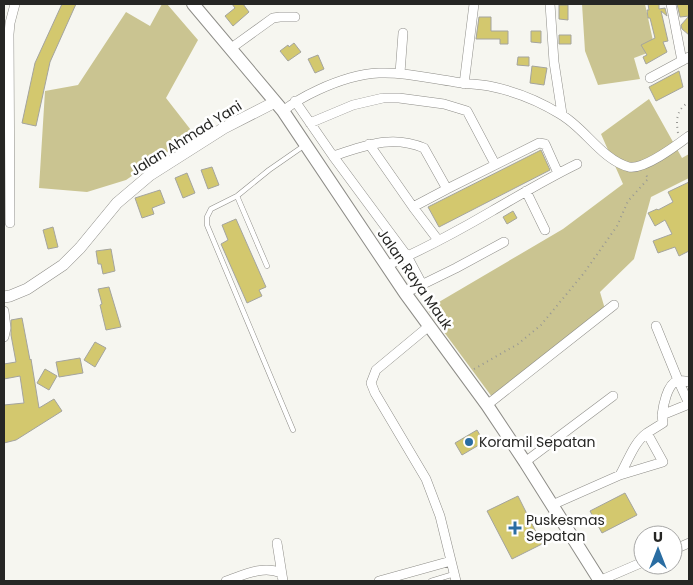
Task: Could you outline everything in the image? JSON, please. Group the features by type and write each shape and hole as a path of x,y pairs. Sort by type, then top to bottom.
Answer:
{"main road":[{"name":"Jalan Raya Mauk","path":"198,6 230,49 279,107 386,266 487,405 599,581"}],"street":[{"path":"10,223 9,34 15,4"},
{"path":"464,84 474,4"},
{"path":"550,4 554,62 562,114"},
{"path":"650,78 686,59 671,4"},
{"path":"230,49 273,18 295,17"},
{"path":"400,73 403,33"},
{"path":"279,107 349,77 378,72 400,73 464,84 488,86 522,95 562,114 606,154 630,167 642,166 689,136"},
{"path":"310,123 353,105 383,98 399,98 444,104 467,112 495,164"},
{"path":"295,101 407,256 422,284"},
{"name":"Jalan Ahmad Yani","path":"4,297 27,289 63,265 80,248 117,203 150,175 224,128 279,107"},
{"path":"333,156 381,141 412,143 424,148 447,188"},
{"path":"413,207 447,188 537,144 542,143 546,146 558,173"},
{"path":"369,144 438,240"},
{"path":"386,266 438,240 577,164"},
{"path":"526,191 545,230"},
{"path":"405,293 504,242"},
{"path":"487,405 614,305"},
{"path":"4,311 6,328 4,337"},
{"path":"429,326 376,370 371,383 426,479 440,516 455,577"},
{"path":"656,326 689,404 662,415"},
{"path":"620,475 641,437 663,423 662,415 666,396 673,382 678,380 689,382"},
{"path":"525,462 612,396"},
{"path":"552,505 620,475 663,462 647,433"},
{"path":"277,543 282,577"},
{"path":"379,581 451,560"},
{"path":"599,581 633,566"},
{"path":"226,581 271,568 282,577"}],"lane":[{"path":"293,430 207,226 207,217 211,209 237,196 269,170 305,145"},
{"path":"237,196 268,266"},
{"path":"432,581 455,577"}],"path":[{"path":"680,143 677,117 680,109 689,102"},
{"path":"465,374 518,344 534,332 584,273 617,226 628,201 648,180 646,174"}],"shaded area":[{"path":"162,4 167,4 198,40 166,98 194,134 126,180 87,192 39,188 45,91 78,85 126,12 150,26"},
{"path":"582,4 645,4 655,50 634,58 640,79 598,85 585,51"},
{"path":"649,99 682,158 689,154 689,178 651,197 634,259 600,292 607,316 495,401 427,309 563,229 623,184 601,134"}],"building":[{"path":"62,4 76,4 50,62 36,126 22,123 35,63"},
{"path":"232,4 243,4 249,12 233,26 225,16 235,8"},
{"path":"648,4 659,4 659,9 665,8 667,16 661,11 668,41 663,42 667,52 646,64 643,57 647,55 641,45 655,38 650,18 648,18"},
{"path":"677,4 689,4 689,16 680,17"},
{"path":"559,5 568,5 568,20 559,19"},
{"path":"689,16 689,35 682,29 681,25"},
{"path":"479,17 491,17 491,31 508,31 508,44 500,44 500,39 476,39"},
{"path":"531,31 541,31 541,43 531,42"},
{"path":"559,35 571,35 571,44 559,44"},
{"path":"294,43 301,52 288,61 280,51"},
{"path":"318,55 324,69 315,73 308,59"},
{"path":"518,57 529,57 529,66 517,65"},
{"path":"532,66 547,68 544,85 530,83"},
{"path":"679,71 683,87 656,101 649,87"},
{"path":"541,150 550,170 439,227 428,207"},
{"path":"212,167 219,185 208,189 201,170"},
{"path":"187,173 195,193 183,198 175,178"},
{"path":"689,182 689,251 679,256 675,247 658,253 653,241 672,234 665,220 655,226 648,213 673,202 668,192"},
{"path":"160,190 165,203 152,208 154,214 142,218 135,198"},
{"path":"513,211 517,218 507,224 503,217"},
{"path":"236,219 266,287 259,290 262,296 247,303 221,244 228,240 222,225"},
{"path":"53,227 58,247 48,249 43,230"},
{"path":"111,249 115,271 103,274 101,264 98,264 96,251"},
{"path":"109,287 121,327 106,330 98,289"},
{"path":"22,318 39,408 54,399 62,411 16,440 4,443 4,405 24,403 20,376 4,379 4,364 16,362 11,335 11,320"},
{"path":"95,342 106,348 95,367 84,360"},
{"path":"80,358 83,373 59,377 56,362"},
{"path":"45,369 57,376 49,390 37,383"},
{"name":"Koramil Sepatan","path":"477,430 484,442 462,455 455,443"},
{"path":"625,493 637,515 602,533 590,511"},
{"name":"Puskesmas Sepatan","path":"518,496 542,544 512,559 487,511"}],"place":[{"name":"Koramil Sepatan","path":"469,442"},
{"name":"Puskesmas Sepatan","path":"515,528"}]}
